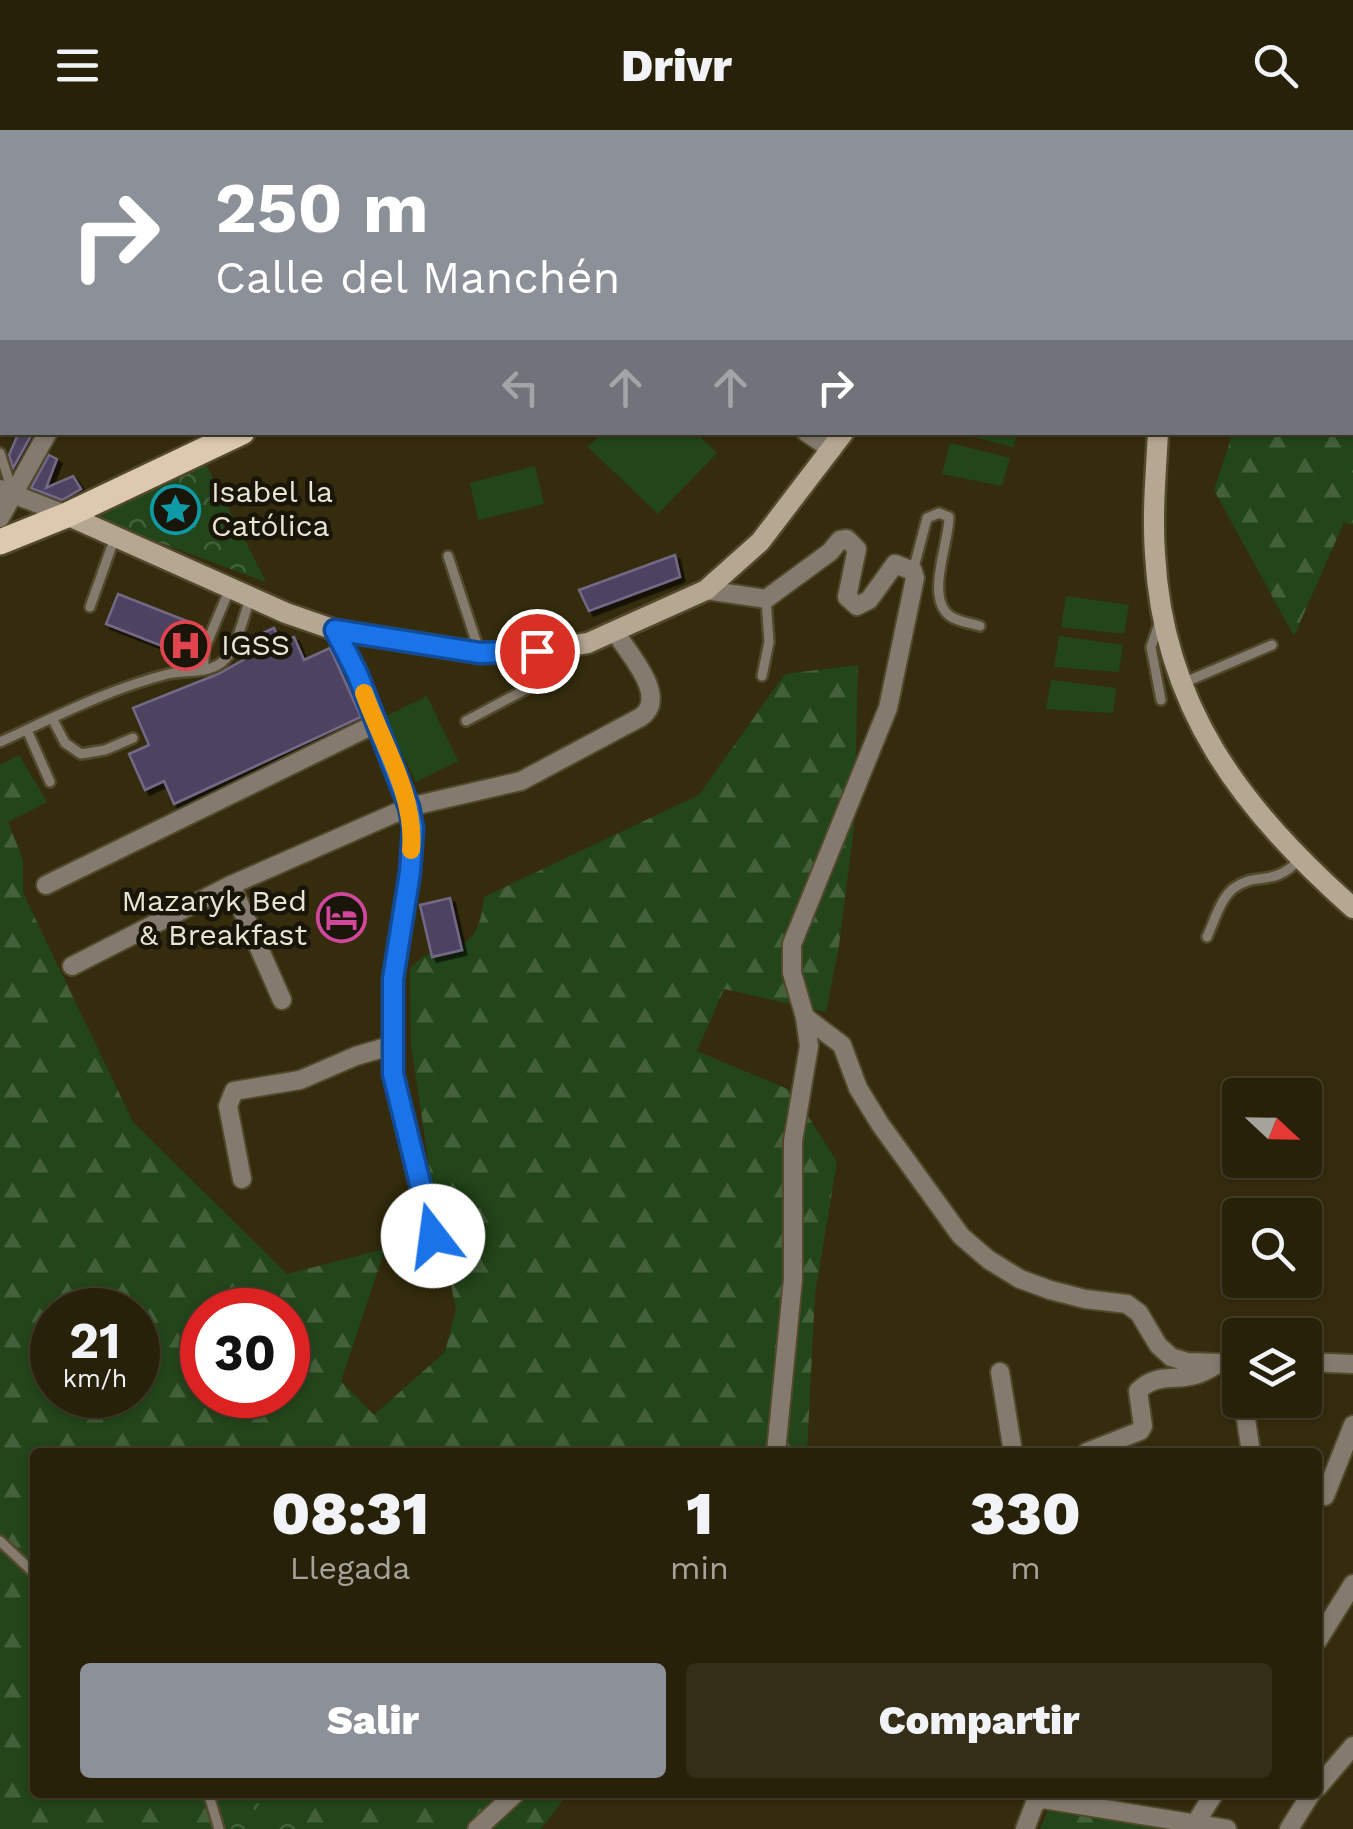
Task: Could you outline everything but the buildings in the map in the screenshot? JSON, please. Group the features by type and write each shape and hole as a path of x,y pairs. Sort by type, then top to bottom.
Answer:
{"main road":[{"path":"0,542 67,515 236,435"}],"street":[{"path":"0,518 7,492 46,435"},
{"path":"1158,435 1153,493 1155,557 1162,616 1180,684 1239,791 1299,860 1353,908"},
{"path":"7,492 335,630 480,653 537,651 588,642 616,632 706,590 760,542 838,441"},
{"path":"706,590 766,599 830,552 840,540 853,542 857,549 847,598 857,606 869,600 894,564 913,571 915,578 888,708 792,944 792,973 809,1046 793,1141 793,1279 776,1448"},
{"path":"335,630 357,673 409,807 412,843 393,979 393,1074 441,1265"},
{"path":"72,966 231,885 409,807 521,781 649,712 653,701 650,688 616,632"},
{"path":"46,884 375,724"},
{"path":"231,885 282,1000"},
{"path":"805,1017 842,1045 858,1088 880,1124 961,1236 988,1260 1020,1279 1050,1290 1127,1304 1139,1312 1158,1345 1171,1357 1187,1362 1222,1361"},
{"path":"242,1179 228,1106 234,1091 300,1080 393,1045"},
{"path":"1322,1363 1353,1364"},
{"path":"1097,1448 1140,1431 1143,1426 1138,1391 1154,1378 1197,1375 1222,1365"},
{"path":"1000,1372 1012,1448"},
{"path":"1246,1418 1250,1448"},
{"path":"1326,1496 1353,1425"},
{"path":"1322,1634 1353,1584"},
{"path":"1322,1781 1353,1746"},
{"path":"478,1829 511,1798"},
{"path":"1195,1824 1211,1798"},
{"path":"1289,1829 1308,1798"},
{"path":"1025,1829 1035,1803 1043,1799 1226,1829"}],"lane":[{"path":"0,453 7,492"},
{"path":"913,571 927,518 939,513 949,517 938,587 940,601 953,618 980,626"},
{"path":"90,607 115,536"},
{"path":"448,556 480,653"},
{"path":"204,670 204,650 230,588"},
{"path":"0,742 135,682 220,664 229,653 251,597"},
{"path":"762,676 769,629 766,599"},
{"path":"1161,700 1151,647 1162,616"},
{"path":"1180,684 1272,645"},
{"path":"466,721 534,685 540,670 537,651"},
{"path":"52,718 66,742 80,754 105,750 133,738"},
{"path":"27,730 50,782"},
{"path":"1207,936 1234,888 1280,877 1299,860"},
{"path":"0,1541 30,1569"},
{"path":"210,1798 219,1829"}],"green space":[{"path":"600,435 698,435 717,453 658,514 588,447"},
{"path":"965,435 1016,435 1013,447"},
{"path":"1232,435 1353,435 1353,525 1344,522 1294,636 1214,490"},
{"path":"950,443 1010,458 1002,486 942,474"},
{"path":"206,464 266,582 82,514"},
{"path":"535,466 544,504 478,520 470,483"},
{"path":"1066,596 1129,605 1124,634 1061,627"},
{"path":"1059,636 1123,645 1119,672 1054,667"},
{"path":"858,665 854,827 826,1012 724,989 697,1051 792,1091 837,1162 815,1294 807,1448 30,1448 30,1798 564,1798 541,1829 0,1829 0,765 19,755 47,802 8,822 23,860 23,893 133,1122 287,1274 385,1249 341,1381 374,1415 445,1352 456,1309 437,1219 411,1044 410,969 434,951 466,941 480,919 484,897 699,795 785,674"},
{"path":"1051,680 1116,688 1113,713 1046,709"},
{"path":"427,696 458,761 416,782 384,717"},
{"path":"237,1798 250,1798 298,1829 231,1829"},
{"path":"1050,1806 1166,1829 1040,1829"}],"slow traffic":[{"path":"364,693 409,807 413,828 411,850"}],"place":[{"name":"Isabel la Católica","path":"176,509"},
{"name":"IGSS","path":"186,645"},
{"name":"Mazaryk Bed & Breakfast","path":"342,918"}],"route":[{"path":"433,1236 393,1074 393,979 413,828 409,807 357,673 335,630 480,653 537,651"}]}
